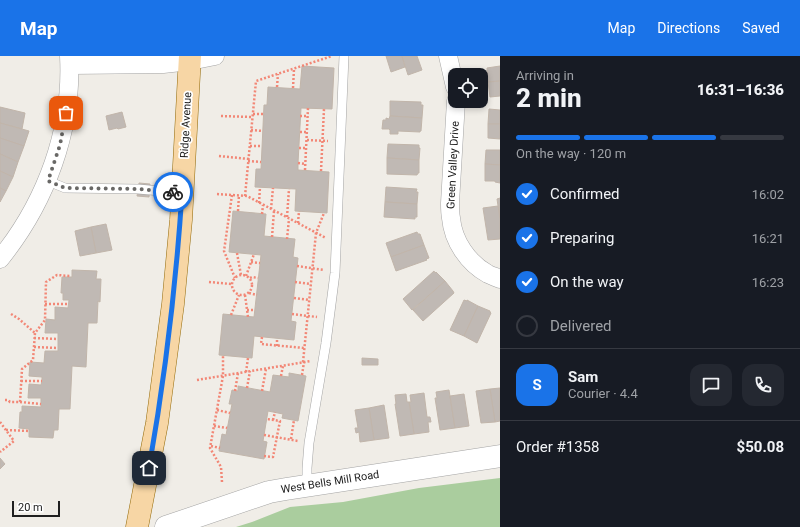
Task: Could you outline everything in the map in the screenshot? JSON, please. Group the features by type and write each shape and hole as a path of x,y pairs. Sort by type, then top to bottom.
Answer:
{"main road":[{"name":"Ridge Avenue","path":"137,527 157,423 173,304 182,193 190,59"}],"street":[{"path":"0,259 14,242 28,220 48,181 60,145 65,123 68,102 70,61 164,64 215,56"},
{"path":"448,56 451,68"},
{"name":"Green Valley Drive","path":"456,108 450,203 450,218 453,231 458,243 466,255 488,274 500,279"},
{"name":"West Bells Mill Road","path":"166,527 270,492 500,456"}],"lane":[{"path":"307,486 309,443 324,359 333,293 337,244 344,56"},
{"path":"48,181 65,188 138,189 182,193"}],"path":[{"path":"245,196 256,81 333,56"},
{"path":"293,88 294,69"},
{"path":"277,87 278,74"},
{"path":"305,170 308,108"},
{"path":"321,171 324,109"},
{"path":"221,116 264,114"},
{"path":"300,116 308,116"},
{"path":"251,130 263,131"},
{"path":"300,132 307,132"},
{"path":"307,140 341,142"},
{"path":"250,146 262,146"},
{"path":"299,148 306,148"},
{"path":"219,156 261,162"},
{"path":"298,164 305,164"},
{"path":"259,203 260,187"},
{"path":"272,237 273,188"},
{"path":"287,239 289,189"},
{"path":"217,194 245,196 337,244"},
{"path":"232,195 224,251 235,278"},
{"path":"238,211 239,195"},
{"path":"262,214 263,205"},
{"path":"298,223 299,211"},
{"path":"302,375 316,233 324,213"},
{"path":"237,253 241,275"},
{"path":"246,276 254,254"},
{"path":"251,262 260,263"},
{"path":"297,266 312,268"},
{"path":"250,278 252,286 249,293 245,296 235,293 232,289 232,284 235,278 241,275 250,278 258,278"},
{"path":"20,402 22,369 33,360 34,333 45,320 46,282 57,276 70,276"},
{"path":"209,282 232,284"},
{"path":"295,282 311,284"},
{"path":"249,293 257,295"},
{"path":"231,315 239,295"},
{"path":"245,296 248,317"},
{"path":"294,298 309,300"},
{"path":"45,304 69,304"},
{"path":"247,310 255,310"},
{"path":"11,314 19,319 34,333"},
{"path":"292,314 330,318"},
{"path":"262,337 261,344 304,348"},
{"path":"34,338 57,339"},
{"path":"276,346 277,339"},
{"path":"34,347 57,348"},
{"path":"222,482 221,467 210,448 223,376 223,356"},
{"path":"247,388 248,358"},
{"path":"197,380 324,359"},
{"path":"281,376 283,366"},
{"path":"262,391 266,369"},
{"path":"235,391 238,374"},
{"path":"21,381 42,381"},
{"path":"5,400 10,402 41,404"},
{"path":"217,410 230,413"},
{"path":"273,420 275,412"},
{"path":"264,456 273,457 280,421 267,419"},
{"path":"291,439 294,420"},
{"path":"0,422 14,441 0,452"},
{"path":"214,426 227,428"},
{"path":"6,430 30,431"},
{"path":"264,435 309,443"},
{"path":"211,446 220,448"}],"green space":[{"path":"500,478 500,527 236,527 290,507 343,502 419,488"}],"building":[{"path":"386,56 402,56 405,67 391,72"},
{"path":"402,56 417,56 422,70 408,75"},
{"path":"302,66 334,68 332,109 301,108 298,163 298,170 329,172 327,213 295,211 296,189 255,187 256,169 261,169 264,105 267,105 268,87 300,89"},
{"path":"500,66 500,81 488,82 487,68"},
{"path":"500,81 500,96 490,97 488,82"},
{"path":"390,101 421,102 421,105 423,105 422,118 390,116"},
{"path":"0,107 25,113 22,129 0,123"},
{"path":"489,109 500,110 500,124 488,124"},
{"path":"122,112 126,127 109,130 106,116"},
{"path":"390,116 422,118 421,131 398,131 398,134 390,134 389,129 382,129 383,120 386,120 386,118 389,119"},
{"path":"0,123 29,131 24,146 0,138"},
{"path":"488,124 500,124 500,139 488,138"},
{"path":"0,138 24,146 18,162 0,154"},
{"path":"388,144 419,145 419,160 387,158"},
{"path":"486,150 500,150 500,165 485,164"},
{"path":"0,154 18,162 13,177 0,171"},
{"path":"387,158 419,160 419,173 417,175 387,174"},
{"path":"485,164 500,165 500,183 495,181 485,181"},
{"path":"0,171 13,177 6,191 0,188"},
{"path":"139,183 150,184 149,197 137,196"},
{"path":"386,187 417,189 417,204 385,202"},
{"path":"0,188 6,191 0,202"},
{"path":"500,198 500,219 497,199"},
{"path":"385,202 417,204 417,217 415,217 415,219 384,217"},
{"path":"498,206 500,219 500,239 488,240 483,208"},
{"path":"233,211 266,214 264,236 295,239 293,257 298,258 291,321 296,322 294,340 254,336 252,358 219,355 223,314 254,317 261,255 229,252"},
{"path":"106,224 112,250 96,253 91,227"},
{"path":"91,227 96,253 80,256 75,231"},
{"path":"417,232 420,234 424,245 391,257 386,243"},
{"path":"424,245 429,258 426,259 427,260 396,271 391,257"},
{"path":"72,270 97,271 96,279 101,279 97,323 88,323 86,367 72,366 70,409 59,409 58,430 54,430 53,438 29,437 29,429 19,428 20,412 22,412 22,406 41,407 41,398 28,398 29,384 41,385 42,381 42,377 29,376 30,362 44,363 45,351 58,351 58,333 45,333 46,319 55,320 55,307 68,308 69,300 63,300 63,293 61,293 62,277 72,277"},
{"path":"434,271 445,281 412,310 403,299"},
{"path":"445,281 454,293 423,321 413,310"},
{"path":"464,300 478,306 464,336 450,330"},
{"path":"478,306 490,311 491,313 477,343 464,336"},
{"path":"362,358 378,359 378,365 362,365"},
{"path":"289,373 306,376 298,421 282,418 283,414 268,411 263,441 267,442 264,459 219,451 222,434 226,435 232,404 229,404 232,390 238,391 238,386 270,392 273,375 289,377"},
{"path":"500,388 500,421 495,422 490,389"},
{"path":"490,389 495,422 481,423 476,391"},
{"path":"449,390 455,428 440,430 435,398 437,398 436,392"},
{"path":"424,393 427,417 430,417 431,422 428,422 429,432 414,434 409,402 411,402 410,395"},
{"path":"406,394 407,402 409,402 414,434 400,436 395,395"},
{"path":"464,394 469,426 455,428 450,396"},
{"path":"384,405 389,438 374,440 369,408"},
{"path":"369,408 374,440 360,442 359,432 356,433 355,428 358,428 355,410"},
{"path":"0,458 5,464 0,469"}],"way so far":[{"path":"66,113 60,145 48,181 65,188 138,189 173,192"}],"route":[{"path":"149,468 157,423 173,304 181,220 182,193 173,192"}]}
